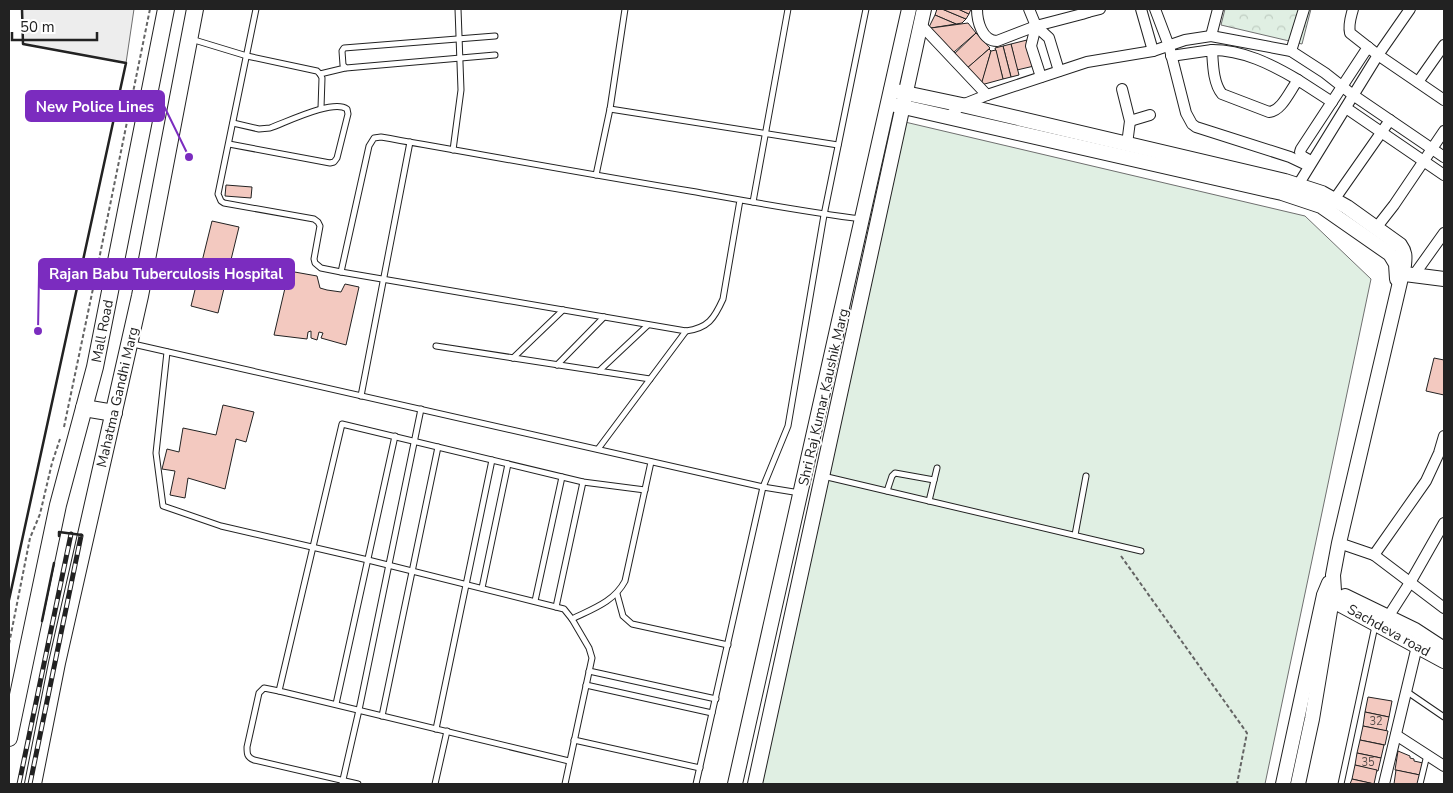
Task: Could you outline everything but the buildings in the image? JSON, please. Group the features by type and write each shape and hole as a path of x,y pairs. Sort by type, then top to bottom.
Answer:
{"main road":[{"name":"Mall Road","path":"9,738 58,505 95,367 166,9"},
{"name":"Mahatma Gandhi Marg","path":"33,784 58,663 142,287 195,9"},
{"path":"84,408 114,413"}],"street":[{"name":"Shri Raj Kumar Kaushik Marg","path":"735,784 909,9"},
{"name":"Shri Raj Kumar Kaushik Marg","path":"755,784 924,9"},
{"path":"978,9 980,25 987,38 992,41 997,41 1087,10 1100,9"},
{"path":"1029,9 1036,26 1049,38 1059,72"},
{"path":"1141,9 1154,50"},
{"path":"1155,9 1170,51 1186,113 1192,124 1311,164"},
{"path":"1211,36 1218,9"},
{"path":"1291,51 1304,9"},
{"path":"1353,9 1349,21 1350,32 1368,48 1444,100"},
{"path":"1298,185 1378,55 1410,9"},
{"path":"921,25 987,94"},
{"path":"1036,26 1031,46 1041,78"},
{"path":"1170,51 1185,40 1211,36 1291,51 1326,73 1353,95 1444,157"},
{"path":"1418,82 1444,45"},
{"path":"1311,164 1300,152 1368,48"},
{"path":"949,116 962,105 987,94 1086,62 1154,50 1220,50 1246,54 1298,80 1332,102"},
{"path":"1212,50 1219,91 1222,94 1268,112 1278,108 1298,80"},
{"path":"1122,89 1130,121 1127,144"},
{"path":"890,97 962,105 1285,181 1322,193 1347,207 1400,245 1404,250 1402,277 1339,543 1329,593 1282,784"},
{"path":"904,100 949,116 1282,193 1321,206 1390,254 1402,277"},
{"path":"1346,108 1444,175"},
{"path":"1130,121 1150,115"},
{"path":"1334,200 1390,120"},
{"path":"1376,228 1444,132"},
{"path":"1402,277 1444,233"},
{"path":"1402,277 1444,279"},
{"path":"1374,555 1426,481 1439,453 1444,436"},
{"path":"801,494 818,498"},
{"path":"1382,620 1411,582 1444,523"},
{"path":"1339,543 1374,555 1444,608"},
{"path":"1298,784 1312,719 1329,593"},
{"name":"Sachdeva road","path":"1329,593 1419,640 1444,649"},
{"path":"1384,784 1419,640"},
{"name":"Sachdeva road","path":"1419,640 1444,661"},
{"path":"1396,734 1444,766"}],"lane":[{"path":"256,9 218,194 224,203 314,219 318,222 320,230 314,263 320,268 648,325 686,331 697,330 710,321 723,299 740,200"},
{"path":"453,150 461,90 458,9"},
{"path":"596,175 610,109 625,9"},
{"path":"753,202 788,9"},
{"path":"696,784 763,487 788,426 824,215 866,9"},
{"path":"345,68 342,51 344,48 495,36"},
{"path":"190,39 247,56 314,70 322,78 321,108"},
{"path":"320,74 345,68 496,55"},
{"path":"229,144 330,164 337,158 348,114 347,109 341,106 321,108 264,129 233,123"},
{"path":"610,109 838,145"},
{"path":"341,272 371,141 374,138 381,137 824,215 862,220"},
{"path":"361,396 410,142"},
{"path":"513,358 562,310"},
{"path":"557,365 604,317"},
{"path":"599,371 648,325"},
{"path":"598,450 686,331"},
{"path":"130,344 801,494"},
{"path":"436,346 650,379"},
{"path":"167,352 156,453 163,506 221,526 368,560 564,609 572,619 592,658 565,784"},
{"path":"342,782 359,710 420,409"},
{"path":"279,691 342,424 583,482 645,490"},
{"path":"336,704 395,436"},
{"path":"382,716 438,447"},
{"path":"436,729 492,460"},
{"path":"572,619 609,600 617,594 625,581 651,462"},
{"path":"482,588 508,464"},
{"path":"929,501 937,468"},
{"path":"887,491 892,476 895,473 934,480"},
{"path":"823,476 1141,551"},
{"path":"1075,536 1086,476"},
{"path":"535,601 562,477"},
{"path":"556,606 583,482"},
{"path":"617,594 623,616 632,624 728,645"},
{"path":"1341,784 1382,620"},
{"path":"590,671 716,699"},
{"path":"586,685 712,713"},
{"path":"358,784 342,782 250,758 247,754 247,747 259,693 264,688 279,691 569,761"},
{"path":"1406,692 1444,717"},
{"path":"435,784 447,731"},
{"path":"574,740 700,768"},
{"path":"1420,784 1427,755"}],"path":[{"path":"9,644 30,538 40,514 52,463 62,433 150,9"},
{"path":"1113,545 1247,732 1237,784"}],"green space":[{"path":"1225,9 1311,9 1302,44 1221,25"},
{"path":"905,122 1305,216 1371,279 1265,784 756,784"}],"shaded area":[{"path":"22,9 134,9 126,63 23,44"}],"railway":[{"path":"19,784 71,534"},
{"path":"30,784 81,536"}],"wall":[{"path":"9,600 126,63 23,44 22,9"},
{"path":"59,536 59,532 82,535 81,537"},
{"path":"42,621 54,563"}],"place":[{"name":"New Police Lines","path":"189,157"},
{"name":"Rajan Babu Tuberculosis Hospital","path":"38,331"}]}
